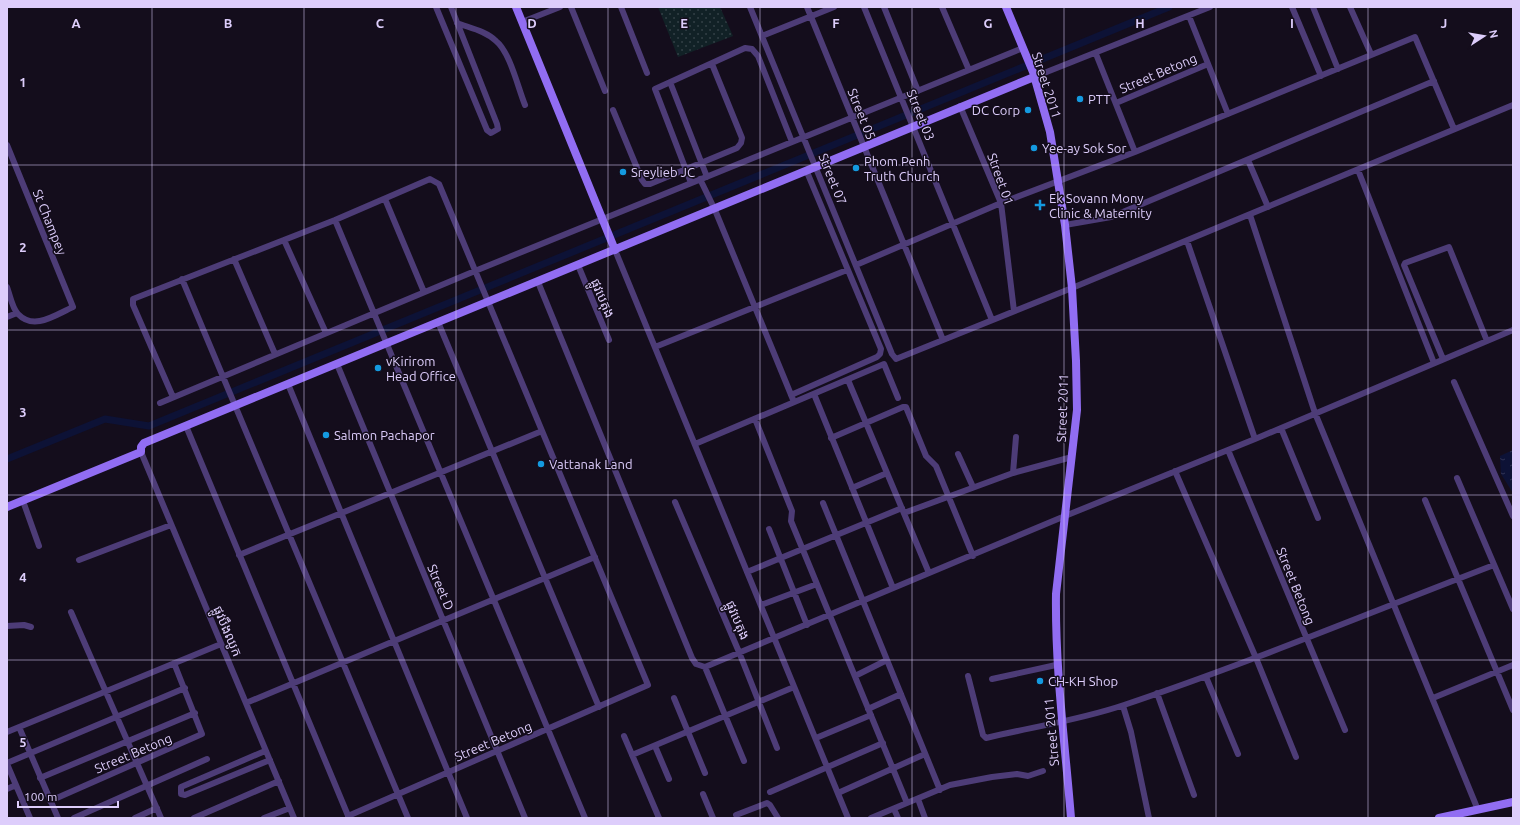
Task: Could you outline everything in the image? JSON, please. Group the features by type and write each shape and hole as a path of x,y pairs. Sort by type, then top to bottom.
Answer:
{"street":[{"path":"436,7 487,130 491,133 494,132 498,129 497,124 450,7"},
{"path":"516,7 848,818"},
{"path":"522,22 560,7"},
{"path":"571,7 605,91"},
{"path":"621,7 648,73"},
{"name":"Street 07","path":"750,7 892,354 896,359 943,340"},
{"name":"Street 05","path":"806,7 943,340"},
{"path":"762,36 834,7"},
{"name":"Street 03","path":"864,7 992,320"},
{"name":"Street 03","path":"884,7 918,91"},
{"path":"942,7 969,70"},
{"name":"Street 2011","path":"1006,7 1034,75 1050,132 1059,182 1072,288 1076,403 1072,457 1056,594 1056,665 1063,721 1071,818"},
{"path":"7,507 141,452 141,447 144,443 235,404 337,364 488,300 538,282 578,265 614,247 713,206 806,172 815,166 1034,75 1096,54 1210,7"},
{"path":"1292,7 1321,76"},
{"path":"1313,7 1338,69"},
{"path":"1350,7 1370,54"},
{"path":"1189,16 1228,114"},
{"path":"457,23 486,34 504,49 525,105"},
{"path":"856,265 1001,203 1135,152 1338,69 1370,54 1415,37 1454,129"},
{"path":"692,183 655,92 656,88 745,48 752,49 758,56 792,142"},
{"path":"160,403 326,333 375,315 424,292 476,273 692,183 702,182 707,177 792,142 805,140 969,70 1024,50"},
{"path":"1096,54 1135,152"},
{"path":"613,110 645,184 650,184 737,148 741,143 742,138 712,64"},
{"name":"Street Betong","path":"1116,103 1208,64"},
{"path":"1065,225 1111,217 1434,81"},
{"path":"670,82 707,177"},
{"path":"943,340 1187,241 1513,105"},
{"name":"Street 01","path":"960,106 1001,203 1014,311"},
{"path":"7,145 73,307 38,322 30,322 17,313 7,287"},
{"path":"1248,160 1268,207"},
{"path":"1358,170 1434,363"},
{"path":"791,395 877,357 880,354 880,349 806,172"},
{"path":"173,397 133,305 133,299 335,220 430,179 434,180 439,184 595,557 246,703"},
{"path":"702,182 794,402"},
{"path":"385,199 424,292"},
{"path":"1250,215 1316,413 1433,698 1473,813"},
{"path":"335,220 586,818"},
{"path":"284,240 326,333"},
{"path":"1187,241 1255,439"},
{"path":"1443,359 1404,265 1405,263 1449,246 1487,341"},
{"path":"234,260 275,354"},
{"name":"ផ្លូវបេតុង","path":"578,265 609,340"},
{"path":"655,347 847,270"},
{"path":"182,279 408,818"},
{"path":"538,282 692,658 696,664 705,668 744,761"},
{"path":"7,317 17,313"},
{"path":"438,322 599,707"},
{"path":"705,668 1065,516 1255,439 1513,330"},
{"name":"Street D","path":"337,364 525,818"},
{"path":"695,444 884,364 898,398"},
{"path":"848,380 929,573"},
{"path":"1454,382 1513,516"},
{"path":"288,384 467,818"},
{"path":"814,394 894,588"},
{"path":"831,438 903,406 906,407 926,456 936,466 973,556"},
{"path":"755,419 792,511 791,521 907,803"},
{"path":"186,426 348,817"},
{"path":"1281,428 1318,518"},
{"path":"239,555 542,431"},
{"path":"1013,473 1016,437"},
{"name":"Street Betong","path":"1228,450 1345,730"},
{"name":"ផ្លូវបឹងឈូក","path":"141,452 294,818"},
{"path":"958,454 973,487"},
{"path":"747,572 866,522 949,496 1013,473 1072,457"},
{"path":"1175,471 1256,658 1296,757"},
{"path":"852,488 887,473"},
{"path":"1458,478 1513,609"},
{"path":"1425,500 1513,710"},
{"path":"23,501 39,546"},
{"name":"ផ្លូវបេតុង","path":"675,502 740,652 777,748"},
{"path":"823,503 940,790"},
{"path":"79,560 171,525"},
{"path":"769,528 807,624"},
{"name":"Street Betong","path":"348,817 648,685 595,557"},
{"path":"968,676 985,738 1124,706 1256,658 1494,565"},
{"path":"761,605 817,584"},
{"path":"71,612 161,818"},
{"path":"7,626 24,625 31,627"},
{"path":"7,732 221,644"},
{"path":"855,676 887,660"},
{"path":"40,778 127,740 195,713 174,663"},
{"path":"992,679 1056,665"},
{"path":"1433,698 1513,665"},
{"path":"1206,677 1238,754"},
{"path":"632,756 794,687"},
{"path":"30,818 7,763 185,688"},
{"path":"1157,693 1194,795"},
{"path":"868,709 901,694"},
{"path":"674,698 705,773"},
{"path":"1124,706 1149,818"},
{"name":"Street Betong","path":"50,801 202,734 195,713"},
{"path":"816,738 871,715"},
{"path":"19,727 58,818"},
{"path":"624,736 659,818"},
{"path":"770,792 883,744"},
{"path":"655,746 669,779"},
{"path":"265,751 181,787 181,794 185,796 270,760"},
{"path":"838,793 925,754"},
{"path":"74,818 208,759"},
{"path":"871,818 950,785 1018,774 1028,776 1043,771"},
{"path":"194,818 279,781"},
{"path":"7,789 16,785"},
{"path":"703,794 713,818"},
{"path":"918,799 925,818"},
{"path":"1439,818 1473,813 1513,802"},
{"path":"736,815 767,803 770,805 778,818"},
{"path":"135,818 157,808"},
{"path":"264,818 290,808"},
{"path":"894,808 898,818"}],"shaded area":[{"path":"658,7 720,7 733,36 678,57"}],"water":[{"path":"1513,450 1513,493 1501,474 1500,456"}],"waterway":[{"path":"7,459 105,419 149,426 1169,7"}],"place":[{"name":"PTT","path":"1080,99"},
{"name":"DC Corp","path":"1028,110"},
{"name":"Yee-ay Sok Sor","path":"1034,148"},
{"name":"Phom Penh Truth Church","path":"856,168"},
{"name":"Sreylieb JC","path":"623,172"},
{"name":"Ek Sovann Mony Clinic & Maternity","path":"1040,205"},
{"name":"vKirirom Head Office","path":"378,368"},
{"name":"Salmon Pachapor","path":"326,435"},
{"name":"Vattanak Land","path":"541,464"},
{"name":"CH-KH Shop","path":"1040,681"}]}
